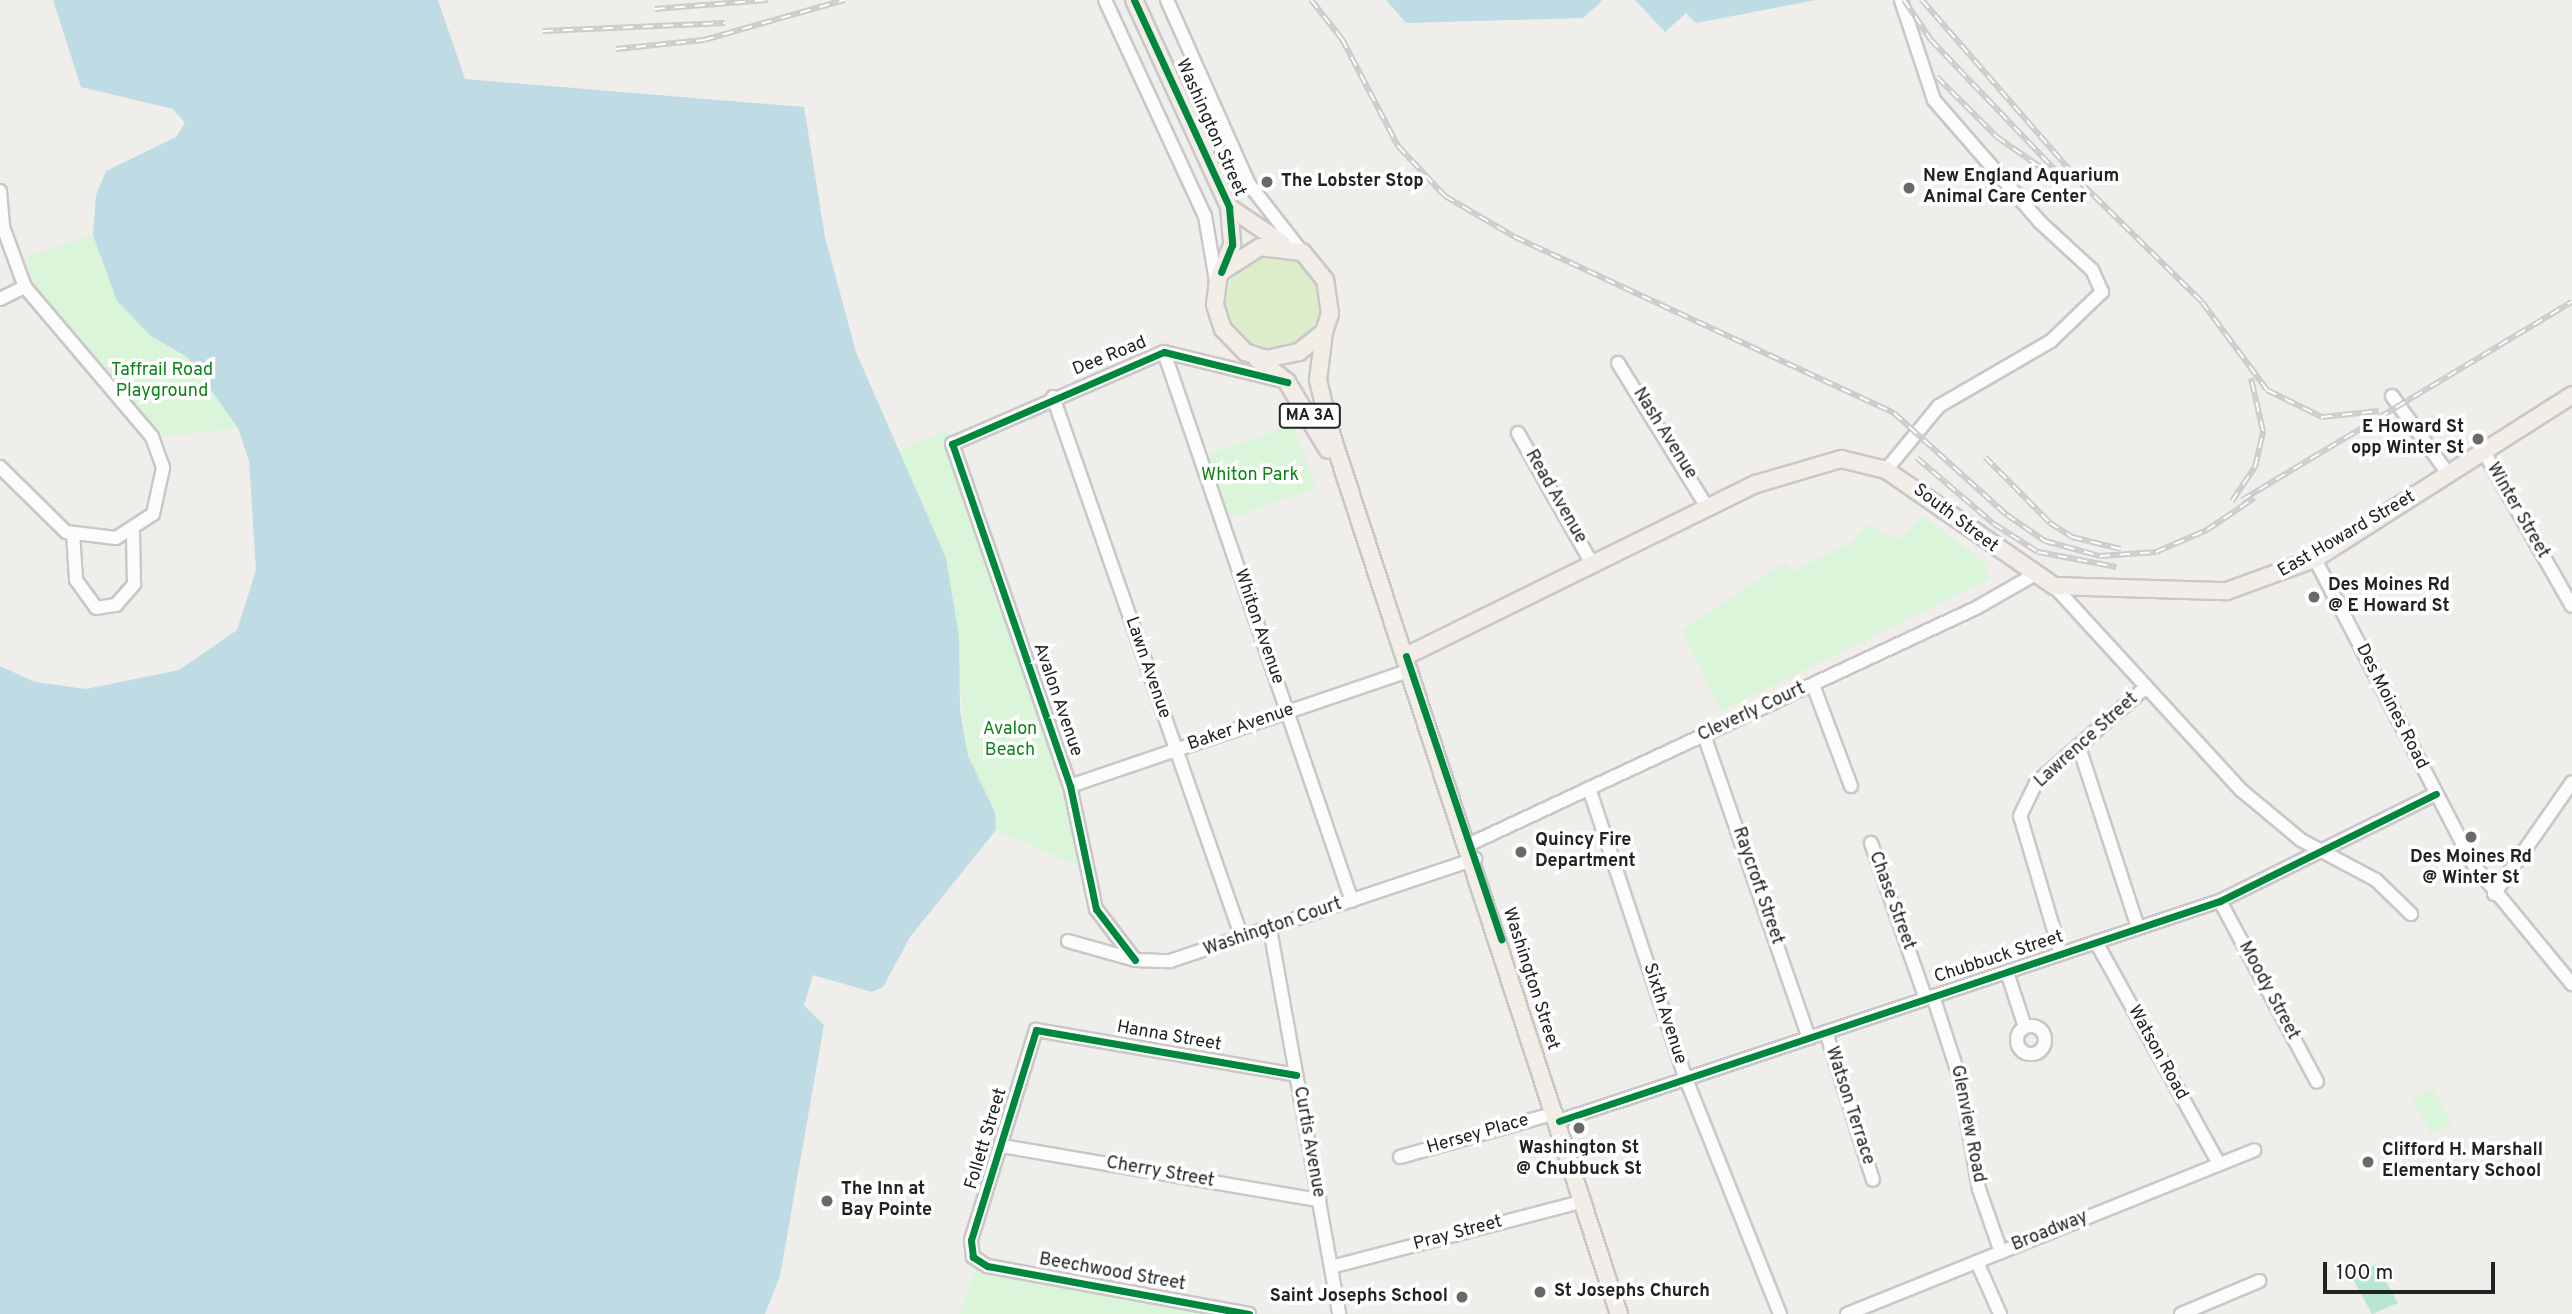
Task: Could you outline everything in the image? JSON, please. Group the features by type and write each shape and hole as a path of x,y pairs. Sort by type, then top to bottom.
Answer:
{"main road":[{"name":"Washington Street","path":"1134,0 1229,207 1232,245 1219,280"},
{"name":"Washington Street","path":"1229,207 1296,249"},
{"path":"1219,280 1260,247 1296,249"},
{"name":"MA 3A","path":"1296,249 1325,280 1330,314 1324,332"},
{"name":"MA 3A","path":"1219,280 1223,329 1254,357"},
{"name":"Washington Street","path":"1324,332 1318,380 1348,490 1472,851 1619,1314"},
{"path":"1254,357 1289,356 1324,332"},
{"name":"Washington Street","path":"1254,357 1287,383 1348,490"},
{"name":"East Howard Street","path":"2054,586 2227,591 2315,559 2572,395"},
{"name":"South Street","path":"1409,663 1591,562 1707,507 1806,465 1841,458 1886,470 2032,576 2054,586"}],"street":[{"path":"1105,0 1205,216 1219,280"},
{"path":"1167,0 1249,184 1296,249"},
{"path":"1886,470 1915,427 1941,405 2051,341 2102,292 2092,270 2040,222 1934,100 1900,0"},
{"path":"0,191 3,228 25,287 152,437 163,468 153,514 133,532 116,538 73,533 0,467"},
{"path":"0,299 25,287"},
{"name":"Dee Road","path":"952,444 1054,397 1164,352 1287,383"},
{"name":"Whiton Avenue","path":"1164,352 1352,901"},
{"name":"Nash Avenue","path":"1618,363 1707,507"},
{"name":"Lawn Avenue","path":"1054,397 1242,938"},
{"path":"2396,401 2449,475"},
{"name":"Read Avenue","path":"1518,433 1591,562"},
{"name":"Avalon Avenue","path":"952,444 1070,786 1096,909 1135,960"},
{"name":"Winter Street","path":"2484,452 2572,606"},
{"path":"73,533 76,580 96,608 116,605 134,584 133,532"},
{"name":"Des Moines Road","path":"2315,559 2436,794 2494,894 2572,984"},
{"name":"Cleverly Court","path":"1472,851 1589,788 1813,685 2032,576"},
{"name":"South Street","path":"2054,586 2241,790 2320,850 2376,880 2411,914"},
{"name":"Baker Avenue","path":"1070,786 1287,712 1409,663"},
{"path":"1813,685 1851,786"},
{"name":"Lawrence Street","path":"2061,954 2020,816 2036,783 2145,688"},
{"name":"Raycroft Street","path":"1704,735 1810,1038"},
{"path":"2079,747 2138,928"},
{"path":"2494,894 2572,782"},
{"name":"Sixth Avenue","path":"1589,788 1686,1079 1780,1314"},
{"name":"Chubbuck Street","path":"1558,1117 1686,1079 2220,901 2436,794"},
{"name":"Chase Street","path":"1871,843 1930,997"},
{"name":"Washington Court","path":"1068,941 1135,960 1170,961 1352,901 1472,851"},
{"name":"Moody Street","path":"2220,901 2317,1082"},
{"name":"Curtis Avenue","path":"1270,929 1339,1314"},
{"name":"Watson Road","path":"2096,942 2219,1164"},
{"path":"2007,972 2025,1027"},
{"name":"Glenview Road","path":"1930,997 1959,1076 1979,1189 2001,1252"},
{"name":"Hanna Street","path":"1036,1030 1296,1075"},
{"name":"Follett Street","path":"972,1257 971,1240 1036,1030"},
{"name":"Watson Terrace","path":"1826,1031 1873,1180"},
{"name":"Hersey Place","path":"1400,1157 1558,1117"},
{"name":"Cherry Street","path":"1002,1146 1319,1200"},
{"name":"Broadway","path":"1847,1314 2253,1150"},
{"name":"Pray Street","path":"1331,1267 1584,1201"},
{"name":"Beechwood Street","path":"972,1257 987,1266 1249,1314"},
{"path":"1977,1262 2000,1314"},
{"path":"2181,1314 2259,1281"}],"green space":[{"name":"Taffrail Road Playground","path":"93,235 117,301 151,336 187,357 238,428 164,436 46,307 23,258"},
{"path":"1273,255 1291,259 1307,269 1317,285 1321,303 1317,321 1307,337 1291,347 1273,351 1255,347 1239,337 1229,321 1225,303 1229,285 1239,269 1255,259"},
{"name":"Whiton Park","path":"1293,425 1316,488 1228,519 1205,455"},
{"name":"Avalon Beach","path":"947,430 1070,786 1090,871 996,830 995,812 968,756 946,558 899,451"},
{"path":"1923,515 1985,563 1990,578 1721,712 1682,630 1787,562 1791,572 1849,544 1867,525 1899,540"},
{"path":"2432,1088 2452,1123 2432,1134 2412,1101"},
{"path":"2376,1264 2398,1303 2372,1314 2352,1277"},
{"path":"975,1269 1160,1303 1215,1314 959,1314"}],"water":[{"path":"53,0 438,0 465,79 804,107 825,237 856,352 946,558 959,637 960,710 968,756 995,812 996,830 910,937 883,987 872,992 813,975 804,1005 824,1025 780,1276 765,1314 0,1314 0,666 35,682 86,689 179,670 237,630 256,570 249,461 238,428 187,357 151,336 117,301 93,235 96,195 106,171 176,137 185,123 173,109 81,87"},
{"path":"1386,0 1602,1 1583,18 1406,23"},
{"path":"1635,0 1816,0 1696,23 1686,13 1665,32"}],"railway":[{"path":"655,9 768,0"},
{"path":"616,49 704,40 844,0"},
{"path":"1311,0 1342,39 1398,146 1445,196 1515,237 1894,413 2007,515 2045,541 2100,556 2156,552 2207,530 2254,498"},
{"path":"1904,0 1931,40 2062,177"},
{"path":"1922,0 2080,182 2202,302 2267,390 2322,417 2379,411"},
{"path":"543,31 725,23"},
{"path":"1937,77 1997,137 2043,169"},
{"path":"2242,500 2572,302"},
{"path":"2232,501 2255,467 2263,431 2251,378"},
{"path":"1985,457 2050,523 2072,537 2121,549"},
{"path":"1917,458 1994,524 2038,552 2117,567"}],"cycle path":[{"path":"1134,0 1229,207 1232,245 1221,272"},
{"path":"1135,960 1096,909 1070,786 952,444 1164,352 1287,382"},
{"path":"1406,656 1501,939"},
{"path":"1559,1121 2220,901 2436,794"},
{"path":"1249,1314 987,1266 973,1257 971,1240 1036,1030 1296,1075"}],"place":[{"name":"The Lobster Stop","path":"1267,182"},
{"name":"New England Aquarium Animal Care Center","path":"1909,188"},
{"name":"E Howard St opp Winter St","path":"2478,439"},
{"name":"Des Moines Rd @ E Howard St","path":"2314,597"},
{"name":"Des Moines Rd @ Winter St","path":"2471,837"},
{"name":"Quincy Fire Department","path":"1521,852"},
{"name":"Washington St @ Chubbuck St","path":"1579,1128"},
{"name":"Clifford H. Marshall Elementary School","path":"2368,1162"},
{"name":"The Inn at Bay Pointe","path":"827,1201"},
{"name":"St Josephs Church","path":"1540,1292"},
{"name":"Saint Josephs School","path":"1462,1297"}]}
